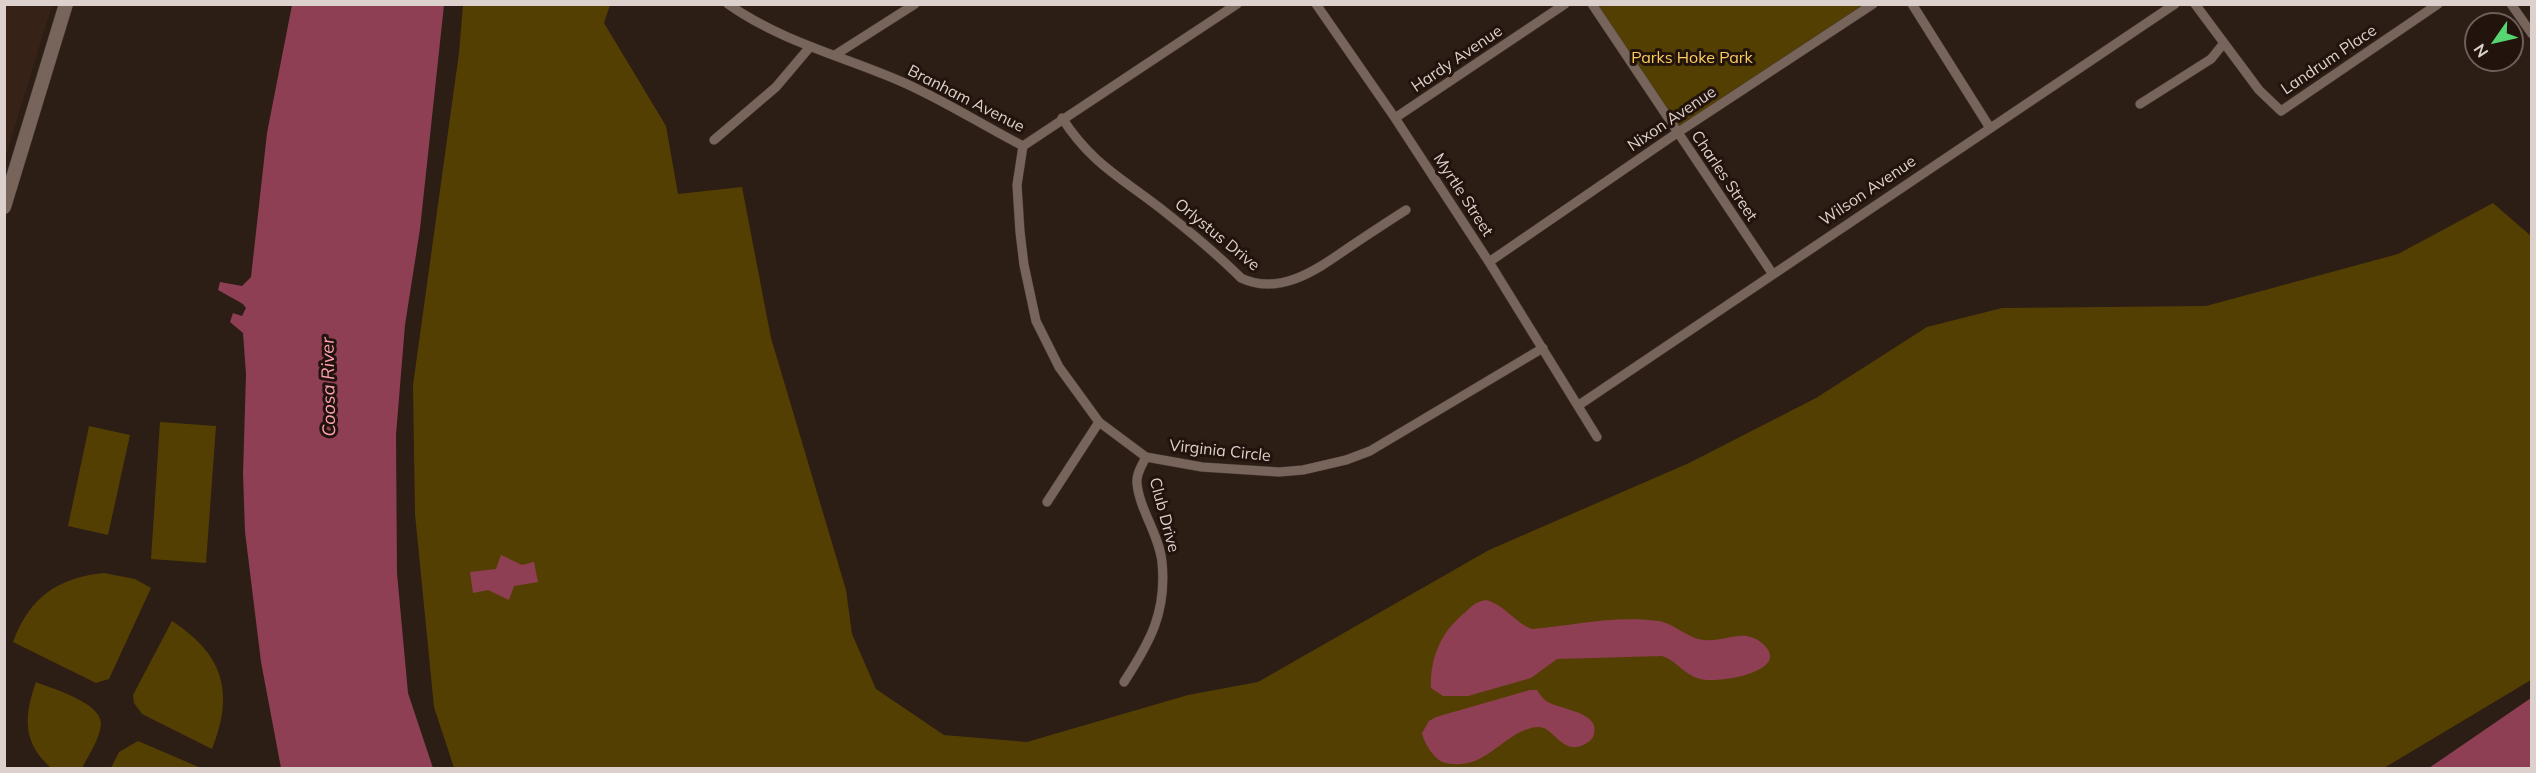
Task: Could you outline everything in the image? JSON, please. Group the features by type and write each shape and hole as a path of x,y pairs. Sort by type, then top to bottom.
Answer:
{"main road":[{"path":"4,207 66,4"}],"street":[{"name":"Branham Avenue","path":"728,4 740,13 808,48 835,55 903,82 1023,146 1062,118 1238,4"},
{"path":"835,55 915,4"},
{"name":"Myrtle Street","path":"1316,4 1395,118 1489,262 1597,437"},
{"name":"Hardy Avenue","path":"1395,118 1565,4"},
{"name":"Charles Street","path":"1592,4 1772,273"},
{"name":"Nixon Avenue","path":"1489,262 1677,133 1873,4"},
{"path":"1912,4 1990,128"},
{"name":"Wilson Avenue","path":"1579,405 2175,4"},
{"path":"2140,105 2211,59 2224,43 2195,4"},
{"name":"Landrum Place","path":"2224,43 2259,90 2281,111 2438,4"},
{"path":"2511,4 2532,34"},
{"path":"714,140 776,87 808,48"},
{"name":"Orlystus Drive","path":"1062,118 1078,143 1104,167 1160,208 1241,278 1255,285 1280,283 1309,274 1406,210"},
{"name":"Virginia Circle","path":"1023,146 1017,185 1020,232 1024,265 1036,321 1059,367 1100,422 1146,457 1202,467 1279,472 1303,470 1346,460 1370,451 1543,348"},
{"path":"1047,502 1100,422"},
{"name":"Club Drive","path":"1124,682 1147,646 1156,626 1162,595 1162,561 1157,538 1136,482 1146,457"}],"shaded area":[{"path":"4,5 52,5 5,159"}],"green space":[{"path":"463,5 610,5 604,23 666,126 678,194 742,187 771,338 846,590 852,634 876,689 944,735 1027,742 1188,695 1258,682 1489,550 1689,463 1816,398 1927,327 2002,308 2206,306 2398,254 2493,203 2531,236 2531,680 2384,768 454,768 434,707 415,514 413,385 459,53"},
{"name":"Parks Hoke Park","path":"1592,5 1873,5 1677,133"},
{"path":"160,422 216,426 206,563 151,559"},
{"path":"89,426 130,435 108,535 68,526"},
{"path":"104,573 135,579 151,588 109,679 96,683 13,642 28,613 47,592 72,580"},
{"path":"172,621 203,647 220,676 223,710 212,749 142,714 134,703 133,695"},
{"path":"36,682 85,703 99,716 101,724 98,736 82,768 51,768 35,748 30,738 28,717"},
{"path":"138,741 201,768 111,768 119,752"}],"water":[{"name":"Coosa River","path":"292,5 444,5 420,229 405,325 396,435 397,573 408,693 433,768 281,768 261,662 245,532 243,474 246,374 243,333 230,322 233,313 242,316 246,308 218,290 220,282 242,286 251,277 267,133"},
{"path":"501,555 522,565 534,562 538,582 514,586 509,600 488,590 473,593 470,572 496,569"},
{"path":"1486,600 1493,602 1520,623 1532,629 1611,620 1643,619 1671,625 1705,640 1736,636 1751,637 1765,646 1770,655 1768,663 1760,669 1720,680 1694,677 1662,656 1557,659 1531,678 1468,696 1443,696 1431,688 1432,667 1442,639 1454,622 1475,604"},
{"path":"1530,690 1537,690 1546,701 1552,704 1585,716 1594,727 1592,739 1579,747 1573,747 1564,744 1546,729 1532,728 1517,734 1479,759 1456,764 1442,762 1435,757 1427,745 1422,733 1429,721 1436,717"},
{"path":"2531,698 2531,768 2429,768"}]}
